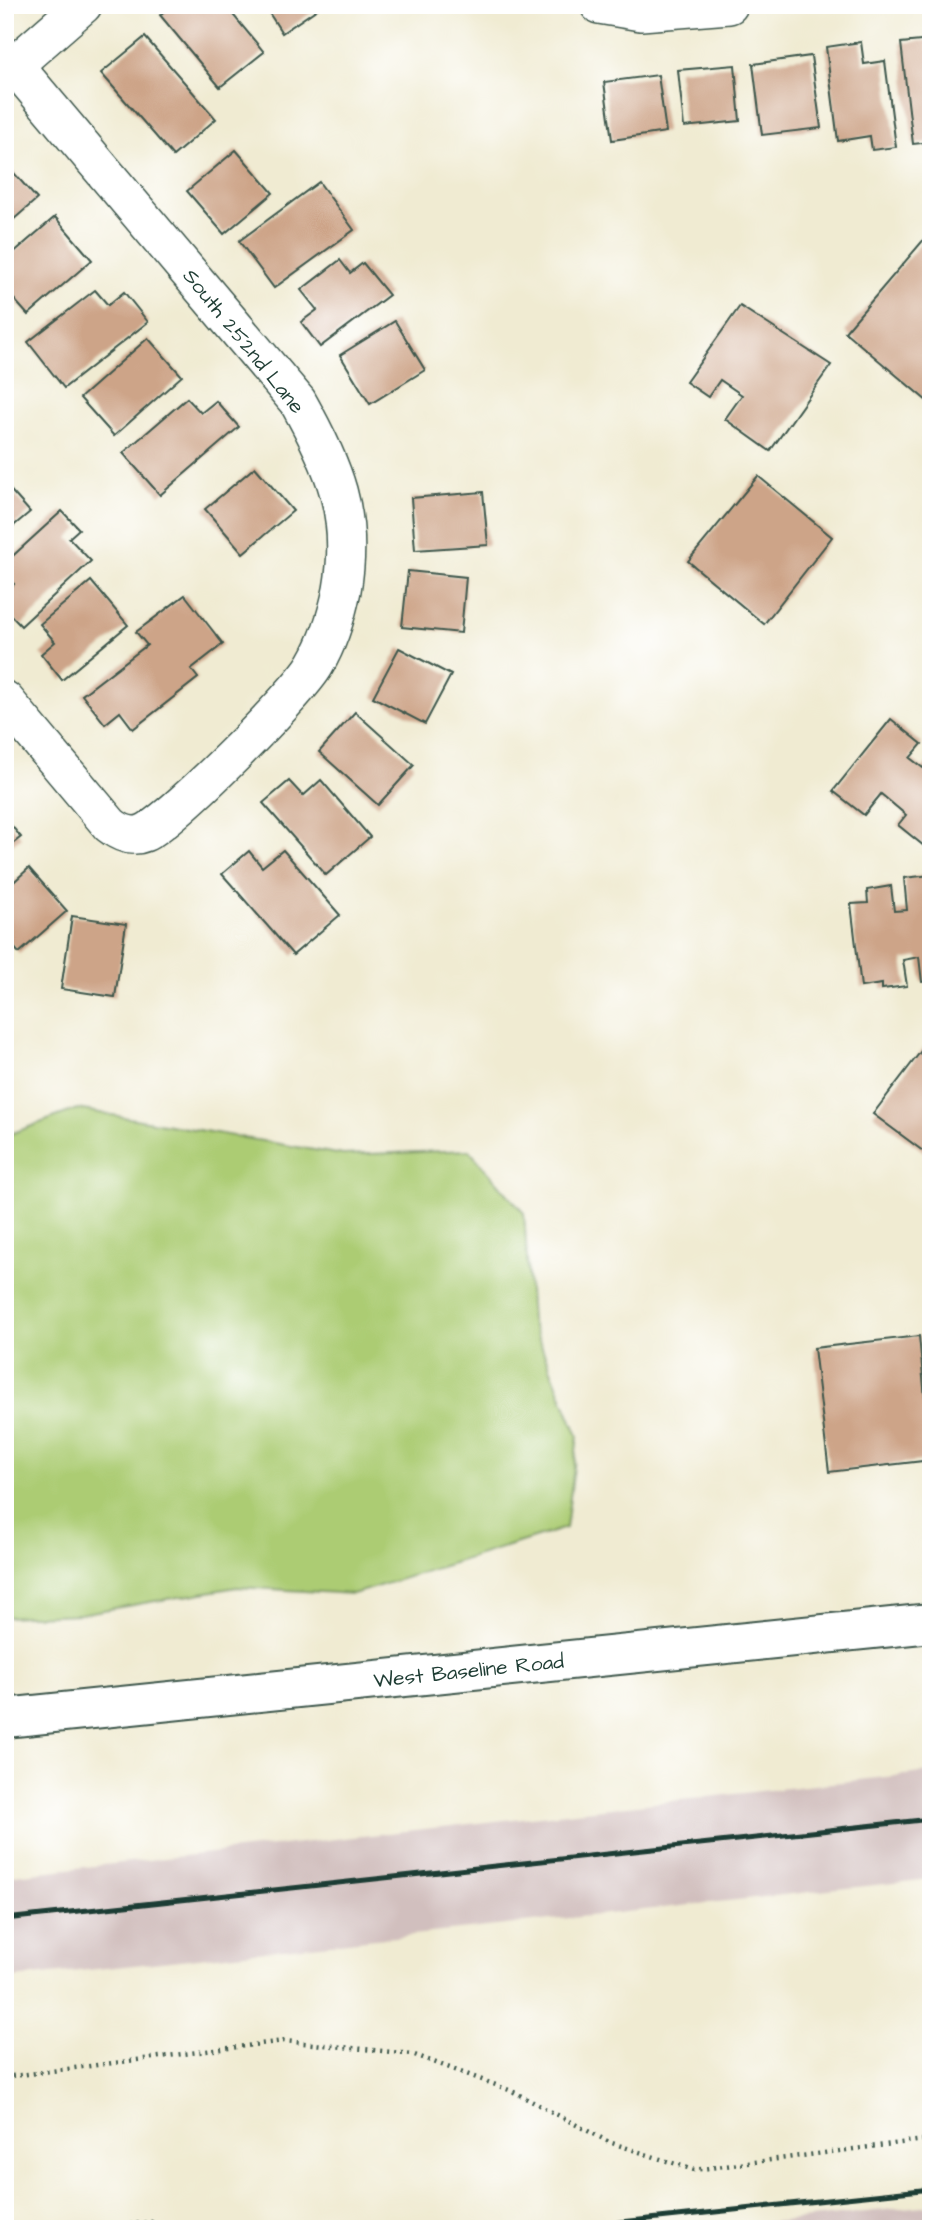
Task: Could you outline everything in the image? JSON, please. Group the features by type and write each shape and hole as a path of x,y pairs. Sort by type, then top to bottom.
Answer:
{"main road":[{"name":"West Baseline Road","path":"5,1718 931,1623"}],"street":[{"path":"10,69 82,5"},
{"path":"599,5 641,12 729,5"},
{"name":"South 252nd Lane","path":"5,700 110,825 118,831 133,835 157,825 176,810 295,693 314,667 326,645 341,593 346,533 338,486 327,452 298,402 10,69"}],"path":[{"path":"5,2077 284,2041 412,2054 512,2091 609,2142 694,2170 931,2139"},
{"path":"81,2229 151,2222 174,2229"}],"shaded area":[{"path":"931,1772 931,1879 5,1979 5,1876"},
{"path":"931,2205 931,2229 708,2229"}],"green space":[{"path":"77,1109 343,1155 469,1150 524,1213 531,1321 578,1436 566,1528 353,1594 237,1587 80,1614 5,1617 5,1136"}],"building":[{"path":"171,5 225,5 264,52 220,87 160,15"},
{"path":"264,5 323,5 282,33"},
{"path":"145,37 216,119 173,156 101,73"},
{"path":"931,40 931,142 913,144 901,43"},
{"path":"861,42 864,64 885,61 896,147 872,150 870,136 838,141 826,47"},
{"path":"811,56 821,128 762,135 753,64"},
{"path":"735,65 740,121 684,127 678,70"},
{"path":"658,75 666,132 612,140 604,82"},
{"path":"236,150 273,193 224,234 187,191"},
{"path":"5,163 37,199 5,227"},
{"path":"319,182 354,230 274,288 239,241"},
{"path":"55,217 92,260 28,315 5,289 5,260"},
{"path":"926,237 931,242 931,396 927,401 845,332"},
{"path":"340,260 350,273 363,263 389,295 320,347 301,322 317,310 301,290"},
{"path":"95,290 108,305 124,292 148,322 64,388 28,342"},
{"path":"740,306 831,365 770,451 725,419 742,395 720,380 708,397 686,382"},
{"path":"395,321 425,370 370,404 340,355"},
{"path":"148,338 182,376 114,436 80,398"},
{"path":"187,398 201,413 216,401 239,427 160,495 123,453"},
{"path":"255,467 293,511 243,553 205,509"},
{"path":"758,476 832,537 764,624 688,561"},
{"path":"5,484 30,512 5,533"},
{"path":"483,492 488,545 415,550 411,498"},
{"path":"62,511 79,529 69,538 91,561 21,626 5,609 5,593 14,584 5,575 5,563"},
{"path":"408,571 466,577 461,633 402,627"},
{"path":"91,581 128,625 62,680 41,654 55,642 40,624"},
{"path":"185,595 223,644 191,669 198,678 133,729 120,712 105,724 82,695 147,645 136,632"},
{"path":"399,648 451,675 425,724 373,697"},
{"path":"355,712 414,765 378,805 319,752"},
{"path":"891,719 922,744 910,758 923,768 931,759 931,837 924,846 898,825 906,815 881,794 864,815 833,791"},
{"path":"321,780 370,837 326,875 263,803 289,781 303,796"},
{"path":"5,818 21,837 5,850"},
{"path":"283,850 340,915 293,955 222,874 249,851 262,867"},
{"path":"29,868 67,911 19,953 5,937 5,890"},
{"path":"931,875 931,981 922,982 919,957 903,960 907,986 882,989 882,984 861,987 851,904 868,903 867,890 891,886 894,911 907,910 904,878"},
{"path":"72,916 126,924 115,997 61,989"},
{"path":"931,1038 931,1157 873,1114"},
{"path":"919,1336 931,1460 829,1472 814,1348"}],"railway":[{"path":"5,1919 931,1819"},
{"path":"555,2229 931,2189"}]}
